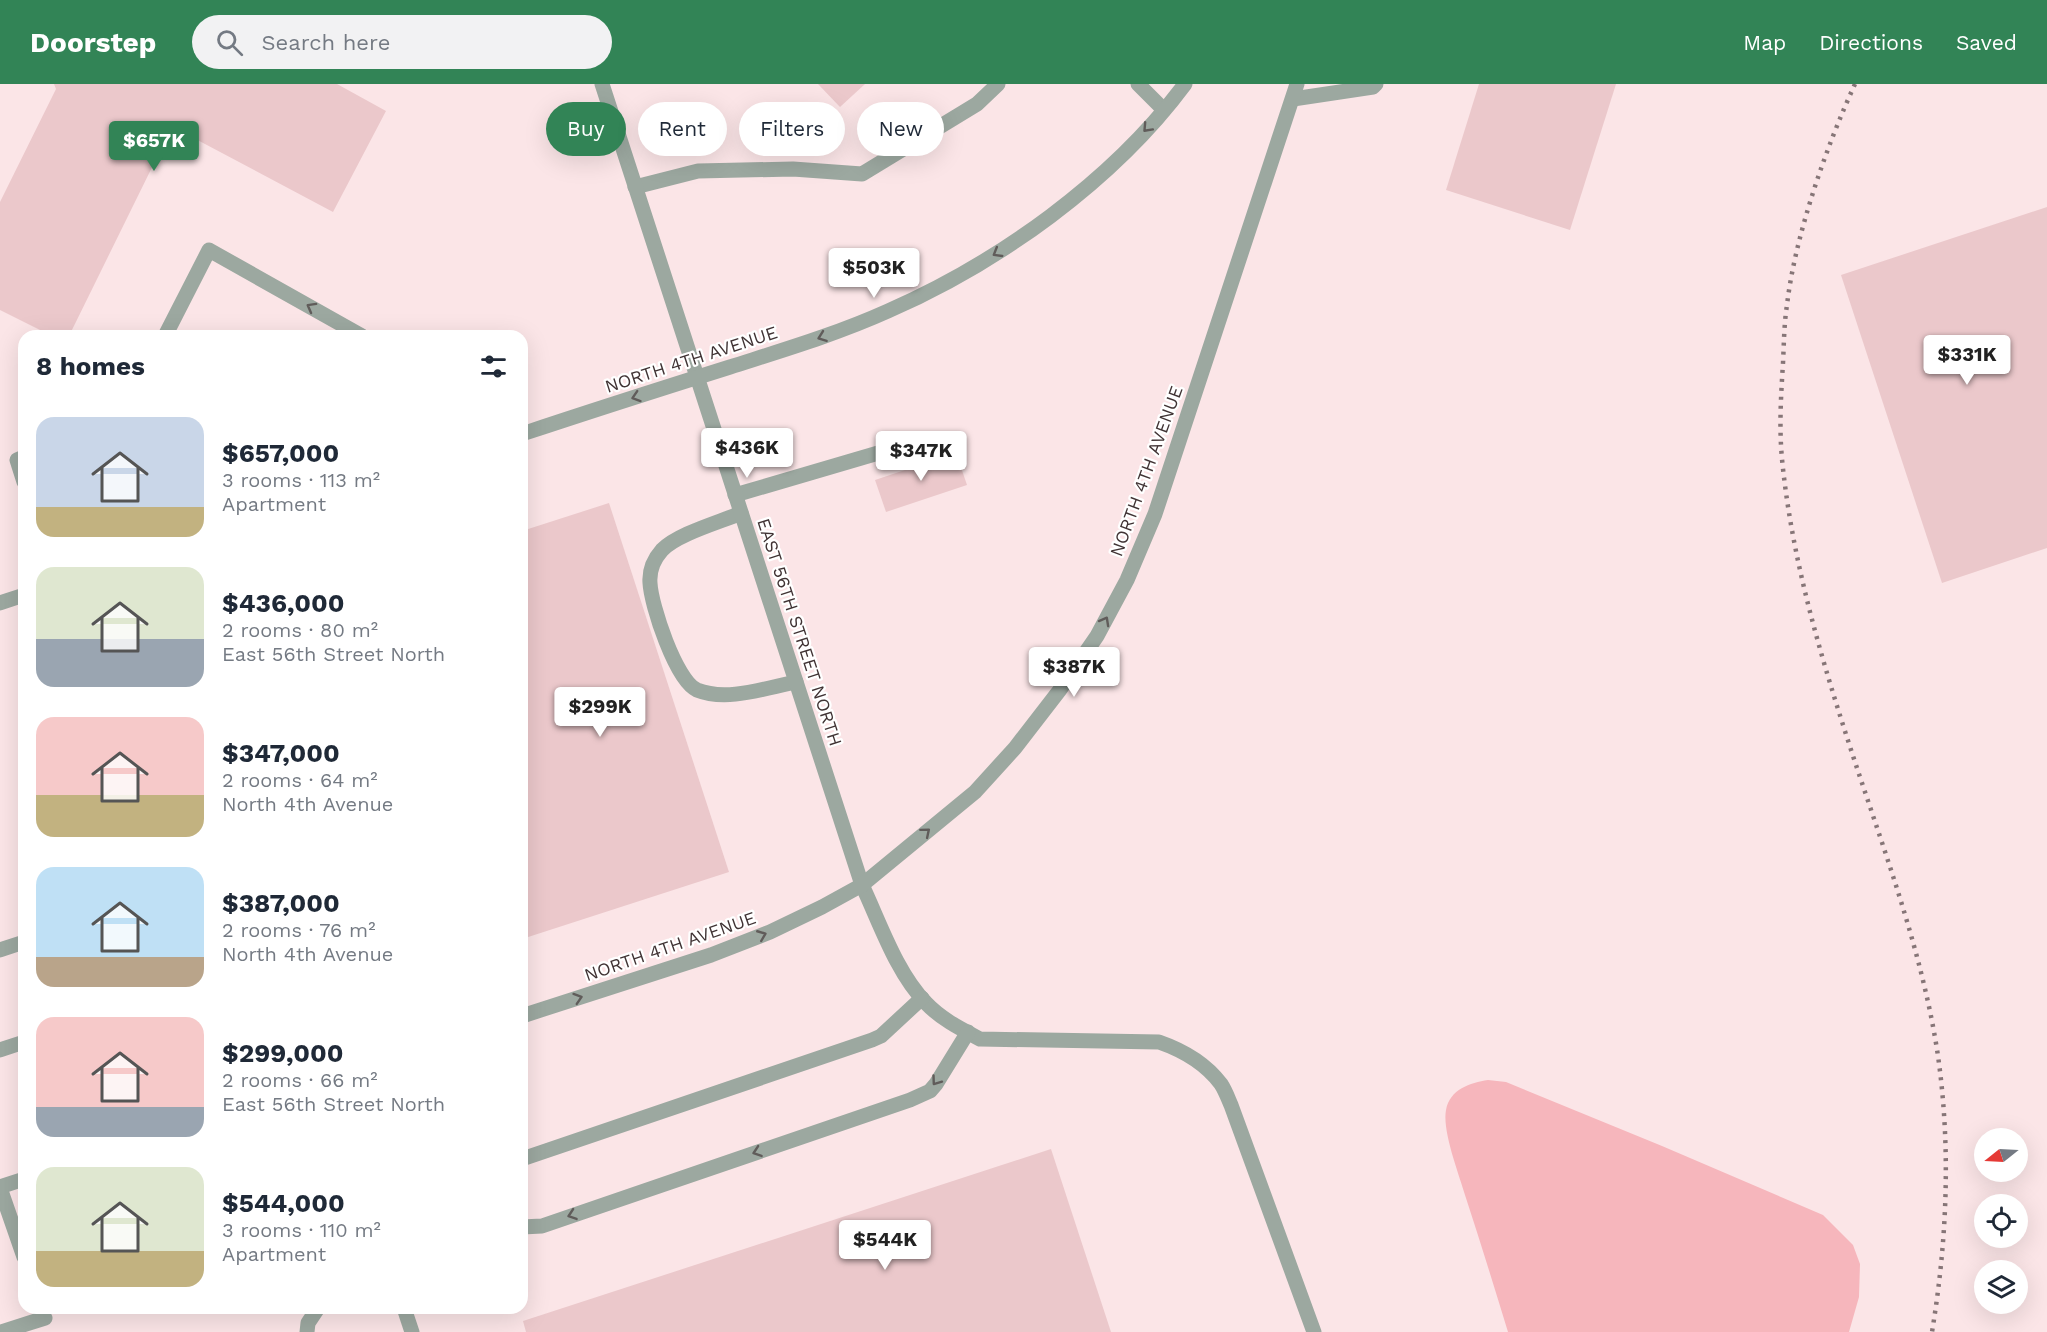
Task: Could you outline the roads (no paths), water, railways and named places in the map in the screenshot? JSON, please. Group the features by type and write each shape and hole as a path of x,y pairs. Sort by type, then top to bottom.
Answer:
{"street":[{"name":"EAST 56TH STREET NORTH","path":"602,84 862,885 904,975 926,1003 951,1023 980,1039 1159,1042 1180,1049 1209,1071 1221,1084 1231,1105 1314,1332"},
{"path":"635,188 698,171 793,169 862,174 977,104 998,84"},
{"path":"1138,84 1164,110"},
{"name":"NORTH 4TH AVENUE","path":"528,432 820,338 888,311 954,279 1016,241 1068,202 1122,155 1185,84"},
{"path":"1295,91 1373,87 1376,84"},
{"name":"NORTH 4TH AVENUE","path":"528,1015 711,955 770,932 822,907 862,885 975,792 1015,748 1059,691 1102,626 1127,580 1155,514 1295,91"},
{"path":"168,330 209,250 351,330"},
{"path":"735,495 885,451"},
{"path":"741,513 673,540 662,550 651,566 650,583 656,614 679,672 695,689 715,694 738,694 796,682"},
{"path":"0,603 18,597"},
{"path":"0,950 18,944"},
{"path":"528,1157 872,1040 881,1036 922,998"},
{"path":"528,1227 542,1226 910,1100 930,1091 936,1084 968,1032"},
{"path":"0,1050 18,1044"},
{"path":"18,1181 0,1187 18,1240"},
{"path":"307,1332 308,1323 314,1314"},
{"path":"406,1314 412,1332"},
{"path":"1,1332 46,1319"}],"railway":[{"path":"1855,84 1833,135 1813,192 1791,278 1784,334 1781,447 1793,536 1810,611 1842,722 1913,943 1938,1056 1945,1125 1946,1194 1941,1263 1932,1332"}]}
